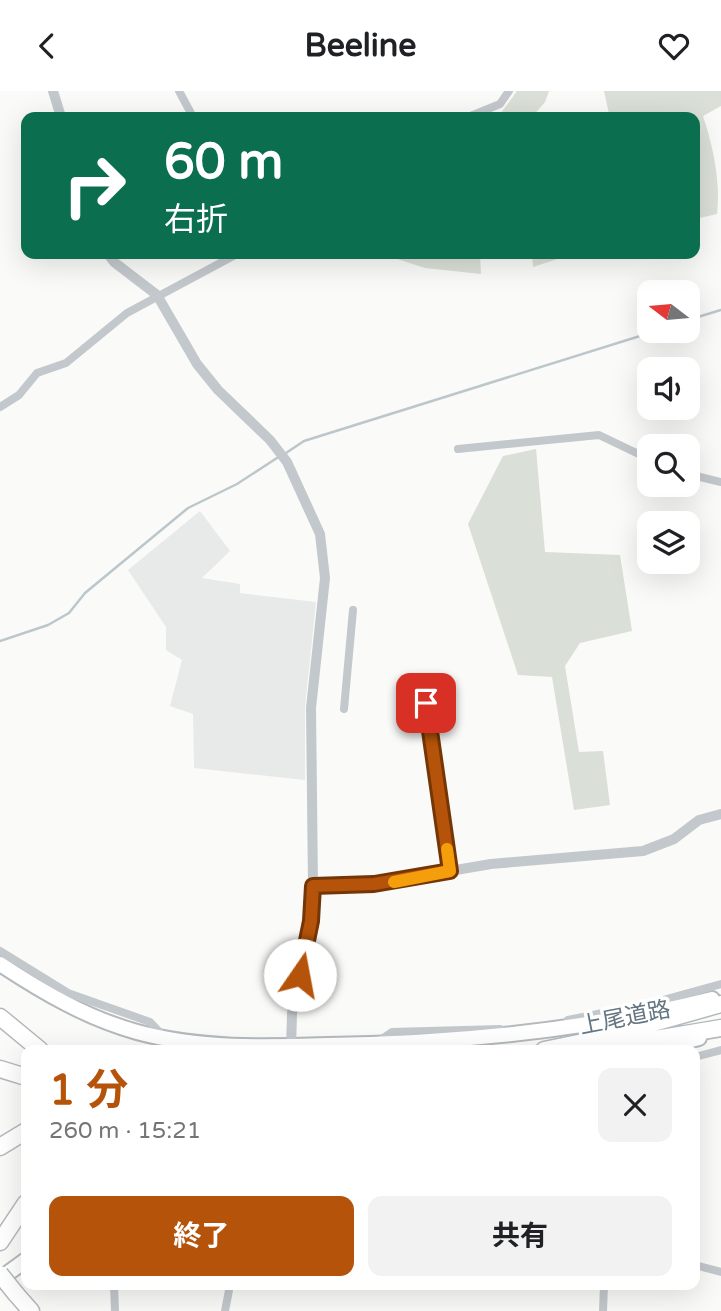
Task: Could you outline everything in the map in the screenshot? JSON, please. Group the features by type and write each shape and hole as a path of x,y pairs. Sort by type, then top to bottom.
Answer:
{"highway":[{"name":"上尾道路","path":"0,964 43,992 90,1016 164,1038 216,1045"},
{"name":"上尾道路","path":"374,1045 515,1036 605,1023 721,997"},
{"path":"568,1045 721,1004"},
{"path":"0,1017 34,1045"},
{"name":"上尾道路","path":"670,1045 721,1030"},
{"path":"623,1045 721,1030"},
{"path":"0,1069 21,1075"},
{"path":"0,1147 21,1134"},
{"path":"0,1242 21,1210"},
{"path":"0,1279 21,1264"},
{"path":"0,1274 31,1311"}],"street":[{"path":"53,91 59,112"},
{"path":"179,91 190,112"},
{"path":"480,112 500,104 509,91"},
{"path":"112,259 157,295 197,364 218,390 270,440 287,462 320,534 324,578 311,708 313,886 305,956 292,1013 291,1045"},
{"path":"0,407 19,395 37,373 66,363 127,313 227,259"},
{"path":"458,449 599,435 637,453"},
{"path":"700,477 721,482"},
{"path":"344,709 353,610"},
{"path":"426,703 450,871"},
{"path":"313,886 374,884 547,858 643,851 674,839 699,820 721,814"},
{"path":"0,951 68,993 150,1022 164,1038"},
{"path":"374,1045 392,1033 509,1028 574,1019 655,1003 721,984"},
{"path":"700,1056 721,1050"},
{"path":"700,1266 721,1272"},
{"path":"114,1290 115,1311"},
{"path":"225,1311 229,1290"},
{"path":"603,1311 604,1290"}],"shaded area":[{"path":"517,91 549,91 545,102 536,112 502,112"},
{"path":"604,91 721,91 721,106 703,116 715,165 717,214 700,218 700,112 609,112"},
{"path":"397,259 480,259 481,274 425,268"},
{"path":"532,259 558,259 533,267"},
{"path":"536,449 545,552 620,555 632,631 580,643 565,666 579,752 603,751 610,805 574,810 552,677 518,675 468,524 503,456"},
{"path":"200,511 230,551 202,578 240,584 240,593 316,602 305,707 305,780 194,768 193,714 170,706 182,660 166,650 166,627 128,570"}],"waterway":[{"path":"700,316 721,310"},
{"path":"286,453 304,441 637,337"},
{"path":"0,641 48,625 69,613 85,593 188,508 237,484 280,456"}],"slow traffic":[{"path":"394,882 450,871 447,849"}],"route":[{"path":"300,975 311,921 313,886 374,884 450,871 426,703"}]}
